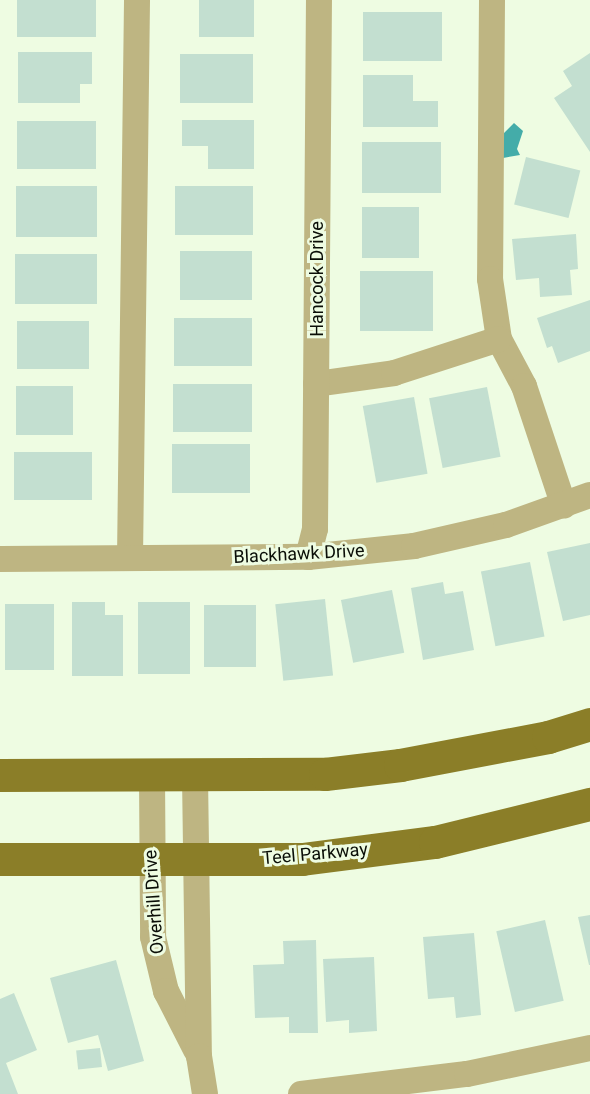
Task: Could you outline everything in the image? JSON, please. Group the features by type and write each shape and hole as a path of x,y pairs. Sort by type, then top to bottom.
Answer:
{"main road":[{"path":"0,775 325,774 400,765 548,737 590,724"},
{"name":"Teel Parkway","path":"0,859 302,859 435,842 590,804"}],"street":[{"path":"130,558 137,0"},
{"name":"Hancock Drive","path":"308,557 315,529 319,0"},
{"path":"492,0 490,279 499,339 524,386 564,506"},
{"path":"316,384 394,373 499,339"},
{"name":"Blackhawk Drive","path":"0,559 308,557 414,546 506,525 590,495"},
{"name":"Overhill Drive","path":"152,776 150,859 153,937 166,991 199,1056"},
{"name":"Overhill Drive","path":"195,776 199,1056 205,1094"},
{"path":"301,1094 467,1074 590,1048"}],"water":[{"path":"514,123 523,131 517,149 520,155 503,158 503,134"}],"building":[{"path":"17,0 96,0 96,37 17,37"},
{"path":"199,0 254,0 254,37 199,37"},
{"path":"363,12 442,12 442,61 363,61"},
{"path":"18,52 92,52 92,84 80,84 80,103 18,103"},
{"path":"590,53 590,152 554,98 572,86 563,71"},
{"path":"180,54 253,54 253,103 180,103"},
{"path":"363,75 413,75 413,101 438,101 438,127 363,127"},
{"path":"182,120 254,120 254,169 208,169 208,146 182,146"},
{"path":"17,121 96,121 96,169 17,169"},
{"path":"362,142 441,142 441,193 362,193"},
{"path":"526,157 580,171 568,218 514,205"},
{"path":"16,186 97,186 97,237 16,237"},
{"path":"175,186 253,186 253,235 175,235"},
{"path":"362,207 419,207 419,258 362,258"},
{"path":"576,234 578,269 570,270 572,295 540,297 539,278 516,280 512,239"},
{"path":"180,251 252,251 252,300 180,300"},
{"path":"15,254 97,254 97,304 15,304"},
{"path":"360,271 433,271 433,331 360,331"},
{"path":"590,300 590,351 558,363 552,346 547,348 537,318"},
{"path":"174,318 252,318 252,366 174,366"},
{"path":"17,321 89,321 89,369 17,369"},
{"path":"173,384 252,384 252,432 173,432"},
{"path":"16,386 73,386 73,435 16,435"},
{"path":"487,387 501,457 443,468 429,398"},
{"path":"414,397 428,474 376,483 363,406"},
{"path":"172,444 250,444 250,493 172,493"},
{"path":"14,452 92,452 92,500 14,500"},
{"path":"590,543 590,615 563,621 547,552"},
{"path":"530,562 545,637 495,646 481,572"},
{"path":"443,582 445,594 463,591 474,650 423,660 411,588"},
{"path":"392,590 404,653 353,663 341,600"},
{"path":"325,599 333,676 283,681 275,604"},
{"path":"72,602 105,602 105,615 123,615 123,676 72,676"},
{"path":"138,602 190,602 190,674 138,674"},
{"path":"5,604 54,604 54,670 5,670"},
{"path":"204,605 256,605 256,667 204,667"},
{"path":"590,915 590,965 589,965 578,917"},
{"path":"545,920 564,1001 515,1012 496,931"},
{"path":"474,933 481,1015 456,1018 454,997 428,999 423,937"},
{"path":"316,940 318,1033 289,1033 289,1017 255,1018 253,965 284,964 283,941"},
{"path":"374,957 377,1031 349,1033 349,1020 326,1022 323,959"},
{"path":"116,960 144,1061 108,1071 98,1035 68,1043 50,978"},
{"path":"14,993 37,1050 6,1063 18,1094 0,1094 0,999"},
{"path":"100,1048 102,1067 78,1069 76,1051"}]}
